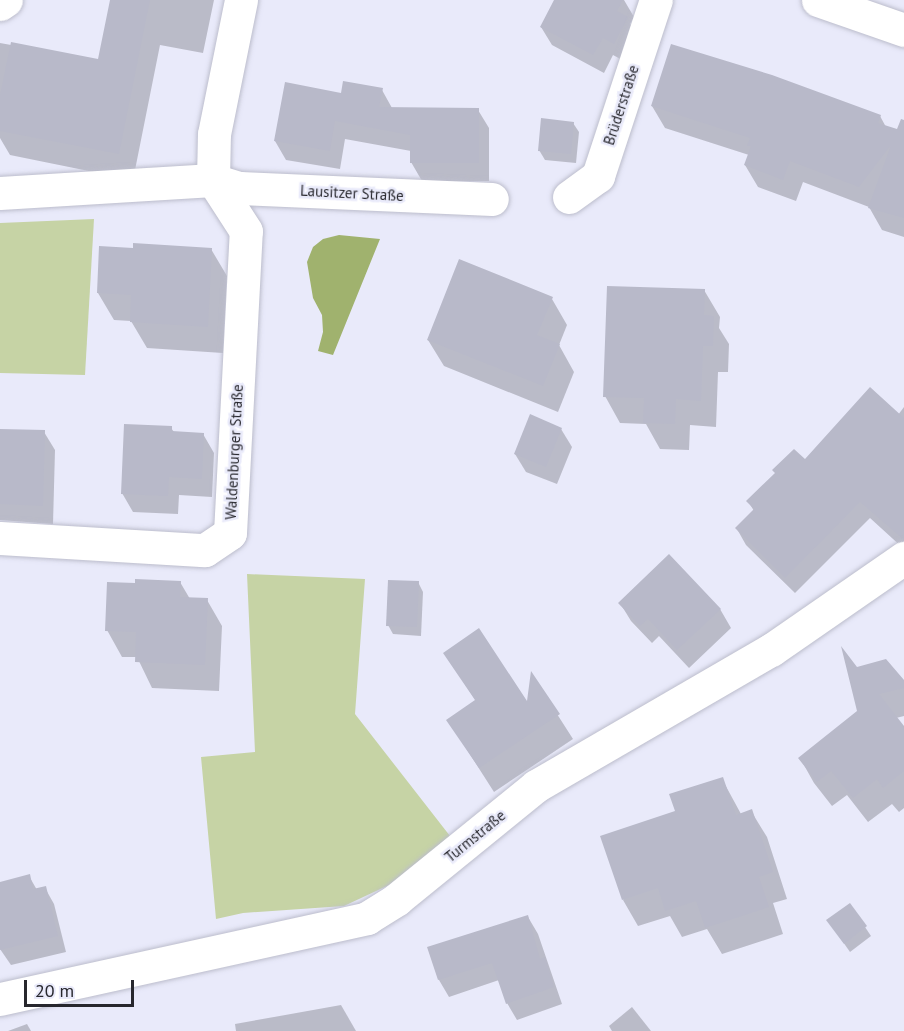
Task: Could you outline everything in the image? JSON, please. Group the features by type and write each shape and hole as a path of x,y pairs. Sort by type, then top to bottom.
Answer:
{"street":[{"path":"0,4 6,0"},
{"path":"213,180 214,134 241,0"},
{"name":"Brüderstraße","path":"569,197 598,176 656,0"},
{"path":"818,0 904,30"},
{"name":"Lausitzer Straße","path":"0,193 213,180 240,188 492,199"},
{"name":"Waldenburger Straße","path":"0,538 205,550 230,532 246,231 213,180"},
{"name":"Turmstraße","path":"0,999 367,918 397,899 536,786 771,650 904,558"}],"shaded area":[{"path":"94,219 85,375 0,373 0,223"},
{"path":"339,235 380,239 333,355 318,351 323,332 322,315 313,298 307,262 313,247 323,239"},
{"path":"247,574 365,579 355,714 450,836 389,885 344,906 243,913 216,919 201,757 255,752"}],"building":[{"path":"110,0 150,0 119,154 0,131 0,95 11,42 98,59"},
{"path":"554,0 623,0 617,11 628,17 614,44 603,38 593,55 540,27"},
{"path":"671,44 772,75 881,115 878,123 897,129 901,119 904,120 904,218 868,208 891,145 859,187 790,161 783,180 744,165 751,146 747,146 750,138 651,106"},
{"path":"343,81 383,88 379,107 479,108 479,163 410,163 410,135 335,121 330,151 274,141 285,82 341,93"},
{"path":"541,118 574,122 571,154 538,151"},
{"path":"133,243 212,248 208,327 130,322 131,295 97,293 99,246 133,248"},
{"path":"459,259 553,297 537,335 560,344 543,386 427,340"},
{"path":"607,286 705,289 704,315 714,316 713,346 703,346 701,401 676,399 675,424 643,423 644,398 603,397"},
{"path":"870,387 904,418 904,540 860,502 785,578 735,528 754,509 746,501 775,473 772,470 794,449 805,459"},
{"path":"530,414 562,428 546,467 514,454"},
{"path":"124,424 172,426 172,431 204,433 202,479 169,477 168,496 121,494"},
{"path":"0,429 45,430 43,506 0,504"},
{"path":"669,554 721,609 677,650 648,619 640,626 618,603"},
{"path":"135,579 181,581 180,597 208,598 205,665 135,662 136,632 105,631 107,582 135,583"},
{"path":"388,580 419,581 417,627 386,626"},
{"path":"479,628 527,701 531,671 560,714 479,768 446,720 475,700 443,653"},
{"path":"841,646 857,667 886,659 904,680 904,688 879,694 904,726 904,771 883,788 877,779 853,798 831,771 817,782 798,758 857,711"},
{"path":"723,777 736,815 752,809 773,872 759,877 769,907 705,928 696,901 665,911 658,888 622,900 600,836 675,811 669,794"},
{"path":"30,874 33,889 46,886 58,936 0,950 0,882"},
{"path":"850,903 867,926 844,944 826,920"},
{"path":"528,915 540,959 545,957 554,987 506,1004 492,963 438,980 427,947"}]}
